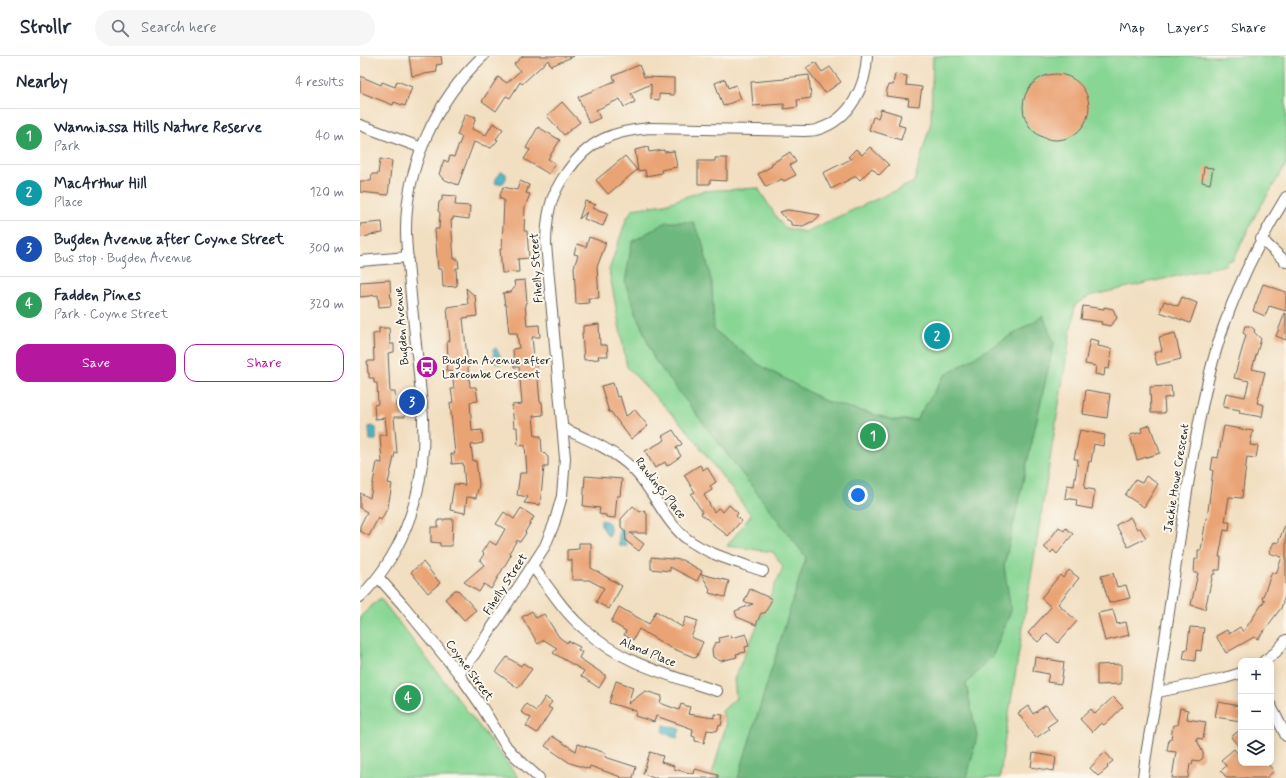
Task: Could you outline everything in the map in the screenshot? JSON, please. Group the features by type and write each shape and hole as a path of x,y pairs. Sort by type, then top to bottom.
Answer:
{"street":[{"name":"Fihelly Street","path":"460,674 533,567 545,546 554,524 562,496 565,458 546,244 547,223 550,206 558,186 573,163 587,148 601,140 631,130 650,128 818,130 832,124 851,107 860,92 866,74 867,56"},
{"name":"Bugden Avenue","path":"360,598 389,562 408,524 420,479 423,448 423,418 406,234 408,202 422,148 436,116 445,101 477,58"},
{"path":"360,126 422,148"},
{"name":"Jackie Howe Crescent","path":"1143,778 1158,692 1173,578 1198,423 1209,375 1231,305 1250,261 1286,197"},
{"path":"1261,239 1286,262"},
{"path":"360,261 408,257"},
{"name":"Rawlings Place","path":"562,428 607,450 633,470 646,485 663,513 685,537 712,553 763,571"},
{"name":"Aland Place","path":"533,567 582,628 612,651 635,663 717,691"},
{"name":"Coyne Street","path":"378,577 460,674 506,746 525,766 540,778"},
{"path":"1268,658 1276,652 1286,640"},
{"path":"1158,692 1238,674"},
{"path":"1274,712 1286,736"}],"green space":[{"path":"933,56 1286,56 1286,165 1256,214 1233,260 1227,261 1225,265 1089,296 1075,305 1004,744 1000,778 711,778 726,725 722,711 736,698 734,679 783,567 773,552 727,546 751,515 688,431 627,367 609,270 627,217 632,209 665,204 702,191 758,188 779,221 786,228 805,232 914,182 931,122"},
{"path":"666,222 693,222 702,241 712,284 714,330 758,364 825,401 894,420 916,420 944,376 1043,316 1054,343 1004,566 1011,611 993,655 966,684 977,736 967,778 738,778 806,557 654,359 625,283 632,242"},
{"path":"380,598 519,778 360,778 360,617"}],"water":[{"path":"501,172 506,174 506,179 503,183 496,184 495,180"},
{"path":"496,348 500,356 501,364 495,362 493,349"},
{"path":"372,426 376,428 376,440 370,440 369,427"},
{"path":"601,520 609,524 609,536 601,525"},
{"path":"621,528 625,531 625,541 627,546 619,546 619,529"},
{"path":"664,725 680,729 677,738 663,732"}],"building":[{"path":"409,56 441,56 442,64 436,65 437,72 412,76"},
{"path":"523,56 574,56 551,66 548,60 522,84 520,82 510,98 506,96 496,111 482,101 498,77 507,83 520,71 514,64"},
{"path":"815,62 822,72 830,67 841,82 825,93 806,68"},
{"path":"639,65 644,77 674,78 674,95 659,94 659,100 651,99 651,84 631,93 635,102 624,107 620,99 596,110 600,118 589,123 578,97 615,81 613,76"},
{"path":"895,74 907,76 906,85 922,87 919,106 908,105 909,99 886,96 888,85 893,85"},
{"path":"1056,74 1068,77 1079,84 1086,95 1089,107 1086,119 1079,130 1068,137 1056,140 1044,137 1033,130 1026,119 1023,107 1026,95 1033,84 1044,77"},
{"path":"809,75 811,98 797,100 798,107 784,109 784,104 753,106 751,82"},
{"path":"360,76 381,85 382,82 395,87 397,81 412,87 405,106 394,102 393,105 360,92"},
{"path":"725,79 728,88 736,85 741,99 723,106 715,83"},
{"path":"562,102 580,122 564,135 547,116"},
{"path":"881,109 901,115 898,125 905,127 901,140 869,130 873,117 878,118"},
{"path":"465,114 476,117 472,129 486,135 493,123 503,129 496,139 498,140 491,148 474,142 458,185 443,179 439,174 444,160 448,162 450,156 454,157 462,137 457,135"},
{"path":"538,127 560,140 548,159 555,163 549,174 524,159 530,150 526,148"},
{"path":"648,147 649,152 664,150 664,152 674,151 677,167 661,170 662,173 646,176 645,170 638,171 635,150"},
{"path":"870,147 889,165 879,175 872,168 860,180 856,176 831,189 823,173 851,159 848,157 856,149 862,155"},
{"path":"790,152 796,162 790,165 796,175 784,181 782,179 766,187 758,174 772,166 771,164"},
{"path":"625,156 637,170 608,194 596,180"},
{"path":"715,158 727,158 727,181 710,180 710,184 698,184 698,161 715,161"},
{"path":"380,159 392,161 388,195 360,192 360,181 371,181 372,174 378,174"},
{"path":"1204,167 1213,168 1210,184 1202,182"},
{"path":"520,181 529,185 526,193 530,194 525,207 524,231 527,231 529,258 518,259 519,272 502,273 500,249 502,249 504,200 499,198 503,187 517,190"},
{"path":"442,195 456,196 455,205 470,206 469,219 453,217 453,220 451,220 454,259 458,259 459,268 456,268 457,286 443,287 442,269 438,269 435,229 439,229 440,213 438,211 439,202 442,200"},
{"path":"585,201 596,205 592,208 608,213 603,226 584,219 587,212 579,219"},
{"path":"787,210 820,215 813,222 803,226 791,225 791,222 780,212"},
{"path":"382,222 383,233 360,237 360,224"},
{"path":"589,237 606,243 597,267 599,298 588,298 589,303 576,304 574,267 578,255 574,254 577,244 586,247"},
{"path":"390,280 391,306 379,307 378,295 360,297 360,282"},
{"path":"525,280 527,326 539,325 540,337 532,337 543,415 533,416 535,436 541,436 542,451 548,457 548,467 544,467 540,505 524,503 528,497 517,495 520,473 527,473 525,445 518,446 517,427 514,427 512,405 522,404 519,367 514,367 513,349 519,348 517,333 509,333 503,293 511,292 515,287 514,281"},
{"path":"1263,284 1286,292 1286,311 1269,306 1265,316 1253,311"},
{"path":"466,288 475,296 477,316 463,318 470,387 476,387 478,401 470,402 472,431 482,430 483,443 471,445 473,461 476,461 479,485 476,498 467,497 465,513 450,510 454,484 465,485 463,463 452,464 451,454 455,454 450,403 453,402 451,389 454,389 452,371 447,372 446,359 448,359 447,341 450,341 447,307 468,304"},
{"path":"1182,297 1197,303 1190,323 1160,312 1164,301 1178,306"},
{"path":"1083,306 1113,309 1117,318 1110,326 1101,324 1102,322 1081,319"},
{"path":"1286,313 1286,340 1276,336"},
{"path":"599,324 600,345 607,345 608,356 598,356 599,359 584,360 582,333 583,326"},
{"path":"1245,326 1250,326 1255,330 1254,332 1261,339 1252,369 1265,372 1257,403 1264,405 1262,417 1239,413 1240,410 1223,407 1226,393 1245,397 1249,381 1234,378 1246,335 1243,333"},
{"path":"379,328 389,328 390,344 394,344 394,352 388,353 390,392 395,392 396,406 404,406 405,417 394,417 397,453 395,453 388,483 392,484 388,507 381,520 378,518 369,536 360,531 360,526 367,512 360,508 360,493 370,498 377,462 382,463 380,435 387,435 385,418 375,419 374,405 378,404 377,383 374,383 374,378 369,378 367,361 374,361 373,334 379,333"},
{"path":"1175,333 1181,359 1157,365 1154,353 1162,351 1159,337"},
{"path":"1090,339 1099,341 1098,346 1112,349 1109,369 1105,368 1104,376 1095,374 1096,366 1085,364"},
{"path":"613,383 617,397 620,396 626,416 635,410 648,426 631,439 611,412 609,412 601,386"},
{"path":"1171,386 1172,397 1164,398 1165,413 1151,413 1150,387"},
{"path":"1086,390 1110,394 1107,418 1083,414"},
{"path":"1150,425 1160,453 1137,460 1130,435 1142,432 1141,428"},
{"path":"1224,426 1253,431 1250,445 1258,446 1256,458 1247,457 1242,498 1229,497 1225,522 1230,522 1229,531 1224,530 1219,557 1221,557 1220,570 1215,570 1215,574 1213,574 1205,609 1191,605 1198,573 1194,573 1195,559 1198,559 1198,550 1201,550 1206,518 1207,519 1213,470 1211,470 1213,457 1218,458"},
{"path":"673,430 682,444 676,448 681,456 667,466 665,462 655,468 645,451 665,440 662,436"},
{"path":"1080,430 1105,435 1103,446 1094,444 1084,488 1095,490 1092,509 1076,506 1077,500 1065,498 1067,485 1074,486 1078,459 1074,459"},
{"path":"700,465 703,470 707,467 716,482 710,486 712,490 704,495 714,512 718,508 723,512 729,505 738,513 736,516 741,521 728,536 701,514 702,512 691,494 695,492 684,475"},
{"path":"585,476 622,479 620,496 617,496 615,518 606,517 606,515 599,514 600,508 583,506"},
{"path":"1146,476 1158,484 1144,507 1125,495 1135,480 1142,483"},
{"path":"633,506 640,512 643,510 647,514 647,533 630,533 644,544 639,551 626,541 625,531 621,527 621,519"},
{"path":"521,508 534,517 525,532 526,533 520,542 517,540 509,553 511,555 491,589 484,584 479,592 464,582 484,565 480,560 484,554 482,552 489,541 496,545 505,529 496,524 504,512 514,519"},
{"path":"1130,517 1137,529 1140,528 1146,538 1128,547 1116,525"},
{"path":"453,519 452,546 440,546 440,543 431,542 431,527 438,527 438,520"},
{"path":"1285,525 1286,593 1281,608 1258,639 1254,637 1226,653 1216,636 1227,630 1229,634 1240,627 1243,632 1265,600 1262,599 1272,572 1276,574 1282,557 1269,553 1274,542 1278,543"},
{"path":"1059,527 1064,531 1066,528 1073,534 1057,554 1053,550 1051,553 1044,547"},
{"path":"579,543 591,543 591,568 622,586 609,609 596,602 604,588 589,580 572,580 572,560 567,560 567,550 579,549"},
{"path":"651,557 682,560 702,571 697,581 670,567 670,571 651,569"},
{"path":"423,562 440,583 428,593 411,572"},
{"path":"1069,570 1079,578 1058,604 1077,621 1058,643 1047,633 1038,642 1028,633 1051,607 1041,598 1060,575 1063,578"},
{"path":"1113,573 1117,587 1126,585 1130,598 1109,603 1101,576"},
{"path":"701,574 729,581 725,597 709,593 710,589"},
{"path":"750,589 772,599 765,613 761,613 756,625 737,617 735,611 753,604 744,602"},
{"path":"455,590 458,590 476,610 464,620 445,599"},
{"path":"619,607 649,624 656,611 682,627 686,617 698,621 691,637 703,642 696,658 669,647 639,629 633,640 624,635 626,631 611,622"},
{"path":"1113,610 1117,624 1126,622 1129,635 1105,641 1098,613"},
{"path":"532,611 536,618 544,614 559,637 567,643 568,641 580,647 578,650 582,652 579,658 605,675 605,678 599,688 581,676 584,671 553,653 557,648 544,640 538,644 522,617"},
{"path":"1190,627 1204,628 1201,651 1196,650 1195,661 1183,659 1185,649 1187,650"},
{"path":"746,634 749,646 745,647 746,652 736,654 737,657 721,661 713,657 712,649 715,643 720,642 719,638 731,635 731,638"},
{"path":"507,657 521,666 523,663 532,669 518,688 496,672"},
{"path":"1035,657 1064,662 1061,684 1047,682 1049,674 1033,671"},
{"path":"1121,664 1121,684 1097,685 1097,665"},
{"path":"616,681 633,687 628,704 645,691 662,696 660,703 679,710 681,704 690,707 688,714 714,718 714,714 723,715 721,726 719,725 717,731 707,730 704,743 695,741 695,737 692,736 693,729 656,716 654,722 635,716 636,711 609,703"},
{"path":"545,697 552,702 548,707 552,709 537,733 526,726 531,718 521,712 526,704 536,711"},
{"path":"1113,697 1123,707 1104,725 1101,723 1092,732 1080,719 1091,709 1095,714"},
{"path":"1218,702 1238,706 1238,721 1215,717"},
{"path":"1046,705 1057,720 1047,727 1049,729 1036,738 1018,713 1028,706 1033,714"},
{"path":"1180,708 1188,710 1187,719 1206,722 1203,739 1196,738 1203,753 1203,758 1199,761 1193,760 1192,765 1190,764 1188,778 1172,778 1176,752 1167,751 1173,725 1177,725"},
{"path":"1238,731 1238,746 1231,737"},
{"path":"552,736 576,751 578,744 606,753 605,757 636,767 633,778 620,778 621,777 590,766 589,769 570,763 545,746"},
{"path":"1234,749 1238,754 1238,766 1270,766 1274,771 1266,778 1227,778 1221,771 1226,766 1221,760"},
{"path":"650,752 663,756 661,762 674,766 674,769 694,774 695,769 718,775 718,778 654,778 643,774"},
{"path":"1105,752 1113,761 1107,766 1108,768 1098,776 1090,768"},
{"path":"1033,753 1056,757 1054,771 1031,767"}],"place":[{"name":"MacArthur Hill","path":"937,336"},
{"name":"Bugden Avenue after Larcombe Crescent","path":"427,367"},
{"name":"Bugden Avenue after Coyne Street","path":"412,402"},
{"name":"Wanniassa Hills Nature Reserve","path":"873,436"},
{"name":"Fadden Pines","path":"408,698"}]}
